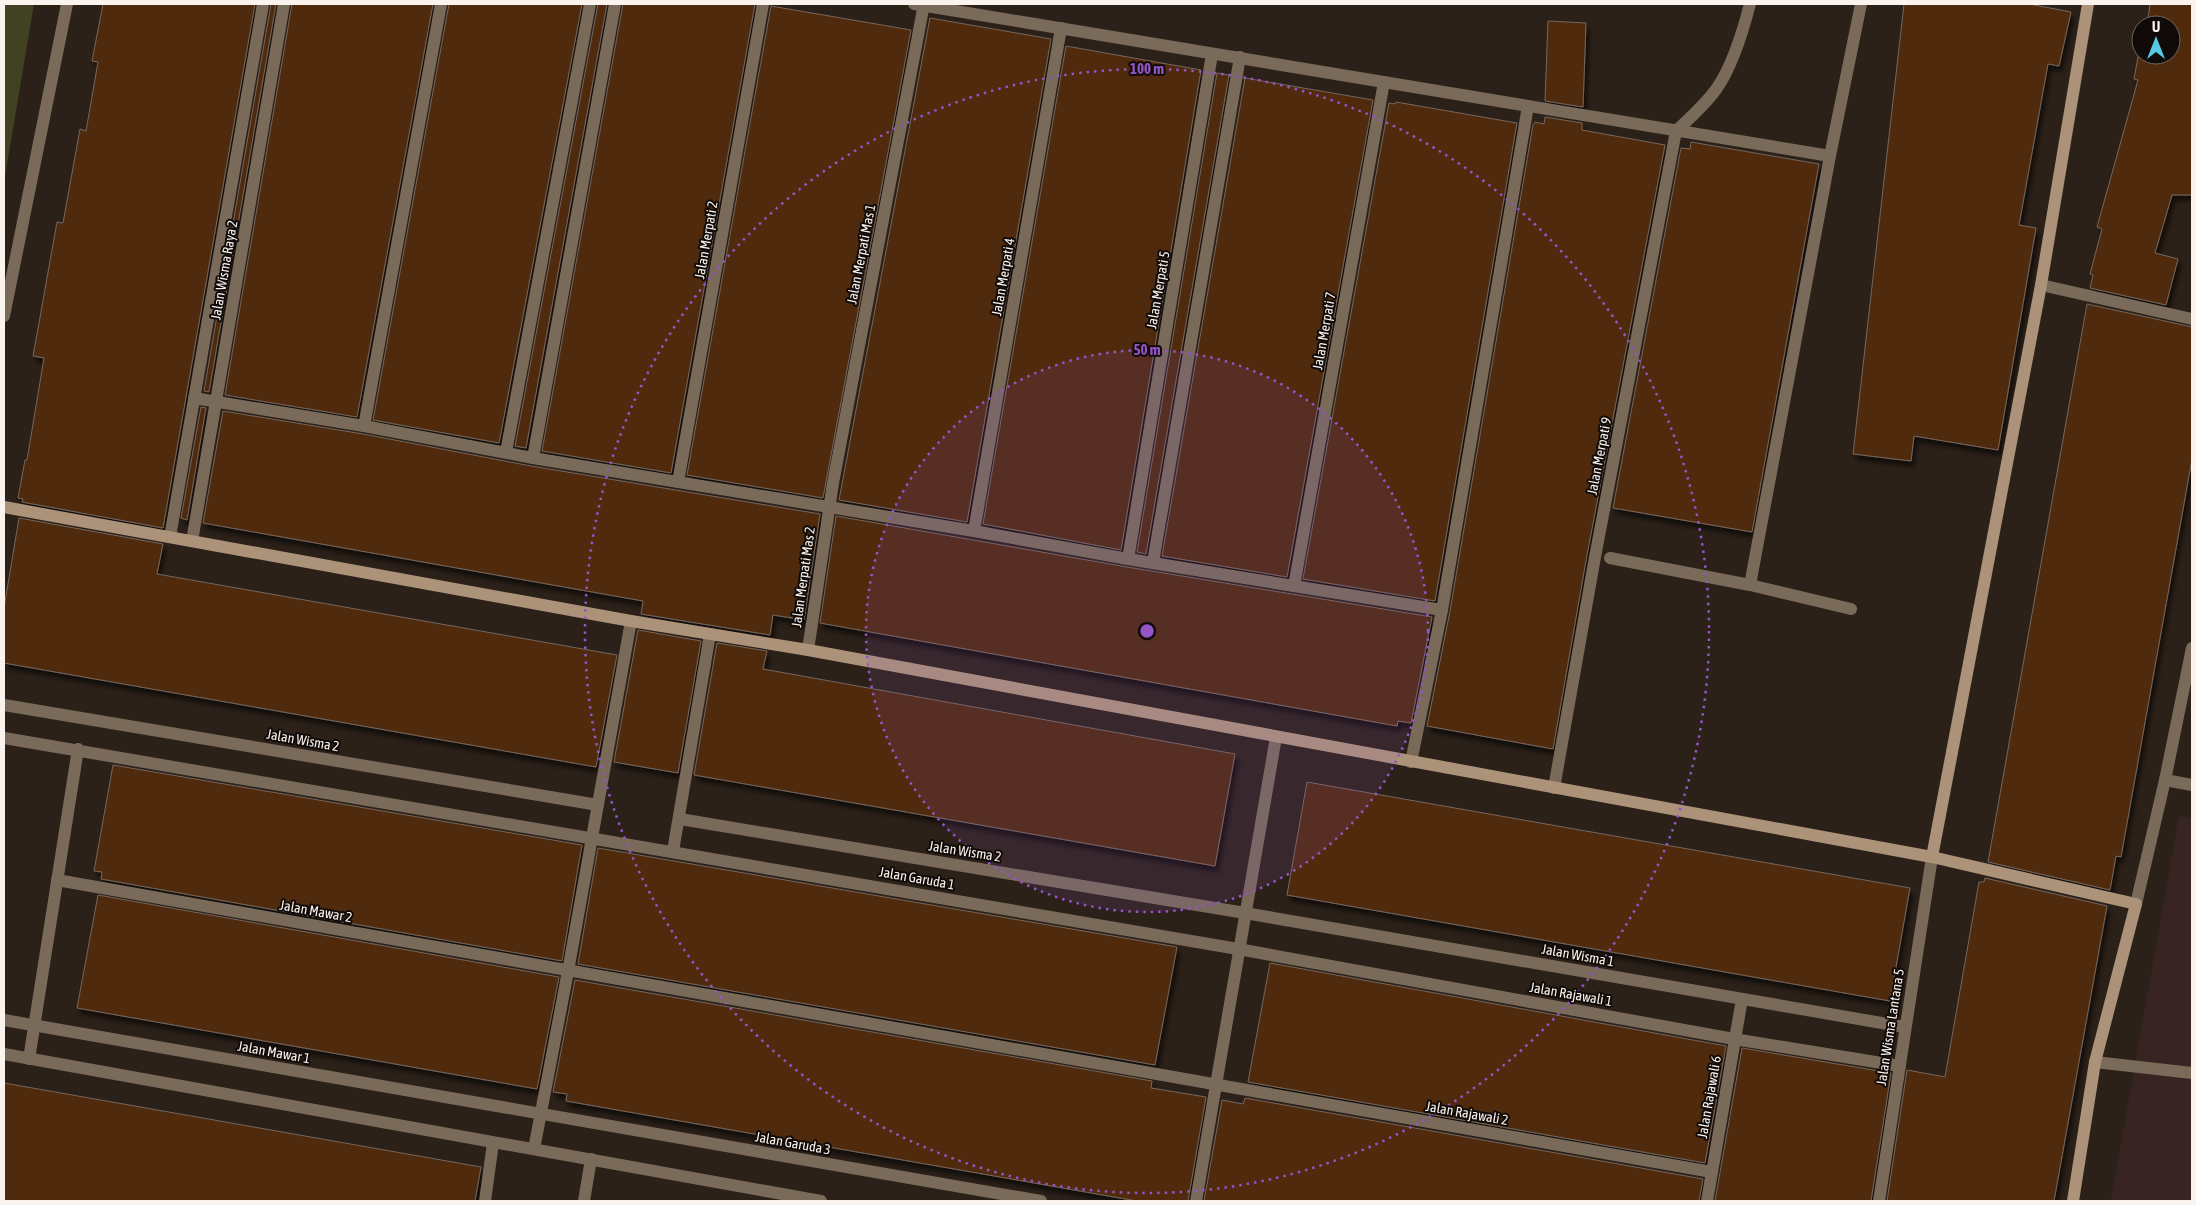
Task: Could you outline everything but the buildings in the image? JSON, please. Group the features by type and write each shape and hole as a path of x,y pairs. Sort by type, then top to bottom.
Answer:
{"street":[{"path":"4,316 67,4"},
{"name":"Jalan Wisma Raya 2","path":"170,537 263,4"},
{"name":"Jalan Wisma Raya 2","path":"192,541 284,4"},
{"path":"364,426 441,4"},
{"path":"506,452 590,4"},
{"path":"533,458 615,4"},
{"name":"Jalan Merpati 2","path":"678,482 763,4"},
{"path":"921,4 1830,156"},
{"name":"Jalan Merpati Mas 1","path":"829,508 921,4"},
{"path":"1676,131 1701,108 1718,87 1732,59 1750,4"},
{"path":"1750,585 1830,156 1861,4"},
{"path":"1932,857 2041,285 2088,4"},
{"name":"Jalan Merpati 4","path":"974,531 1061,28"},
{"name":"Jalan Merpati 5","path":"1128,559 1212,54"},
{"path":"1153,562 1240,58"},
{"name":"Jalan Merpati 7","path":"1294,586 1384,82"},
{"path":"1411,762 1442,610 1528,106"},
{"name":"Jalan Merpati 9","path":"1554,788 1597,547 1676,131"},
{"path":"2041,285 2192,319"},
{"path":"194,398 364,426 533,458 1442,610"},
{"path":"4,508 631,621 808,650 1932,857 2136,904"},
{"name":"Jalan Merpati Mas 2","path":"808,650 829,508"},
{"path":"1610,558 1750,585 1851,609"},
{"path":"534,1148 631,621"},
{"path":"673,851 680,819 710,634"},
{"path":"2073,1201 2095,1062 2136,904 2165,780 2192,648"},
{"name":"Jalan Wisma 2","path":"4,705 598,804"},
{"path":"1196,1201 1276,737"},
{"name":"Jalan Garuda 1","path":"4,738 78,749 1238,949"},
{"path":"30,1059 78,749"},
{"path":"2165,780 2192,785"},
{"name":"Jalan Wisma 2","path":"680,819 1245,913"},
{"name":"Jalan Wisma Lantana 5","path":"1879,1201 1932,857"},
{"name":"Jalan Mawar 2","path":"58,880 1216,1085"},
{"name":"Jalan Wisma 1","path":"1245,913 1905,1027"},
{"name":"Jalan Rajawali 1","path":"1238,949 1734,1039 1900,1066"},
{"name":"Jalan Rajawali 6","path":"1707,1201 1742,999"},
{"name":"Jalan Mawar 1","path":"4,1020 540,1114"},
{"path":"4,1054 821,1201"},
{"path":"2095,1062 2192,1073"},
{"name":"Jalan Rajawali 2","path":"1216,1085 1712,1172"},
{"name":"Jalan Garuda 3","path":"540,1114 1041,1201"},
{"path":"485,1201 493,1143"},
{"path":"584,1201 591,1159"}],"shaded area":[{"path":"2179,816 2192,819 2192,1201 2111,1201"}],"green space":[{"path":"4,4 34,4 4,182"}]}
